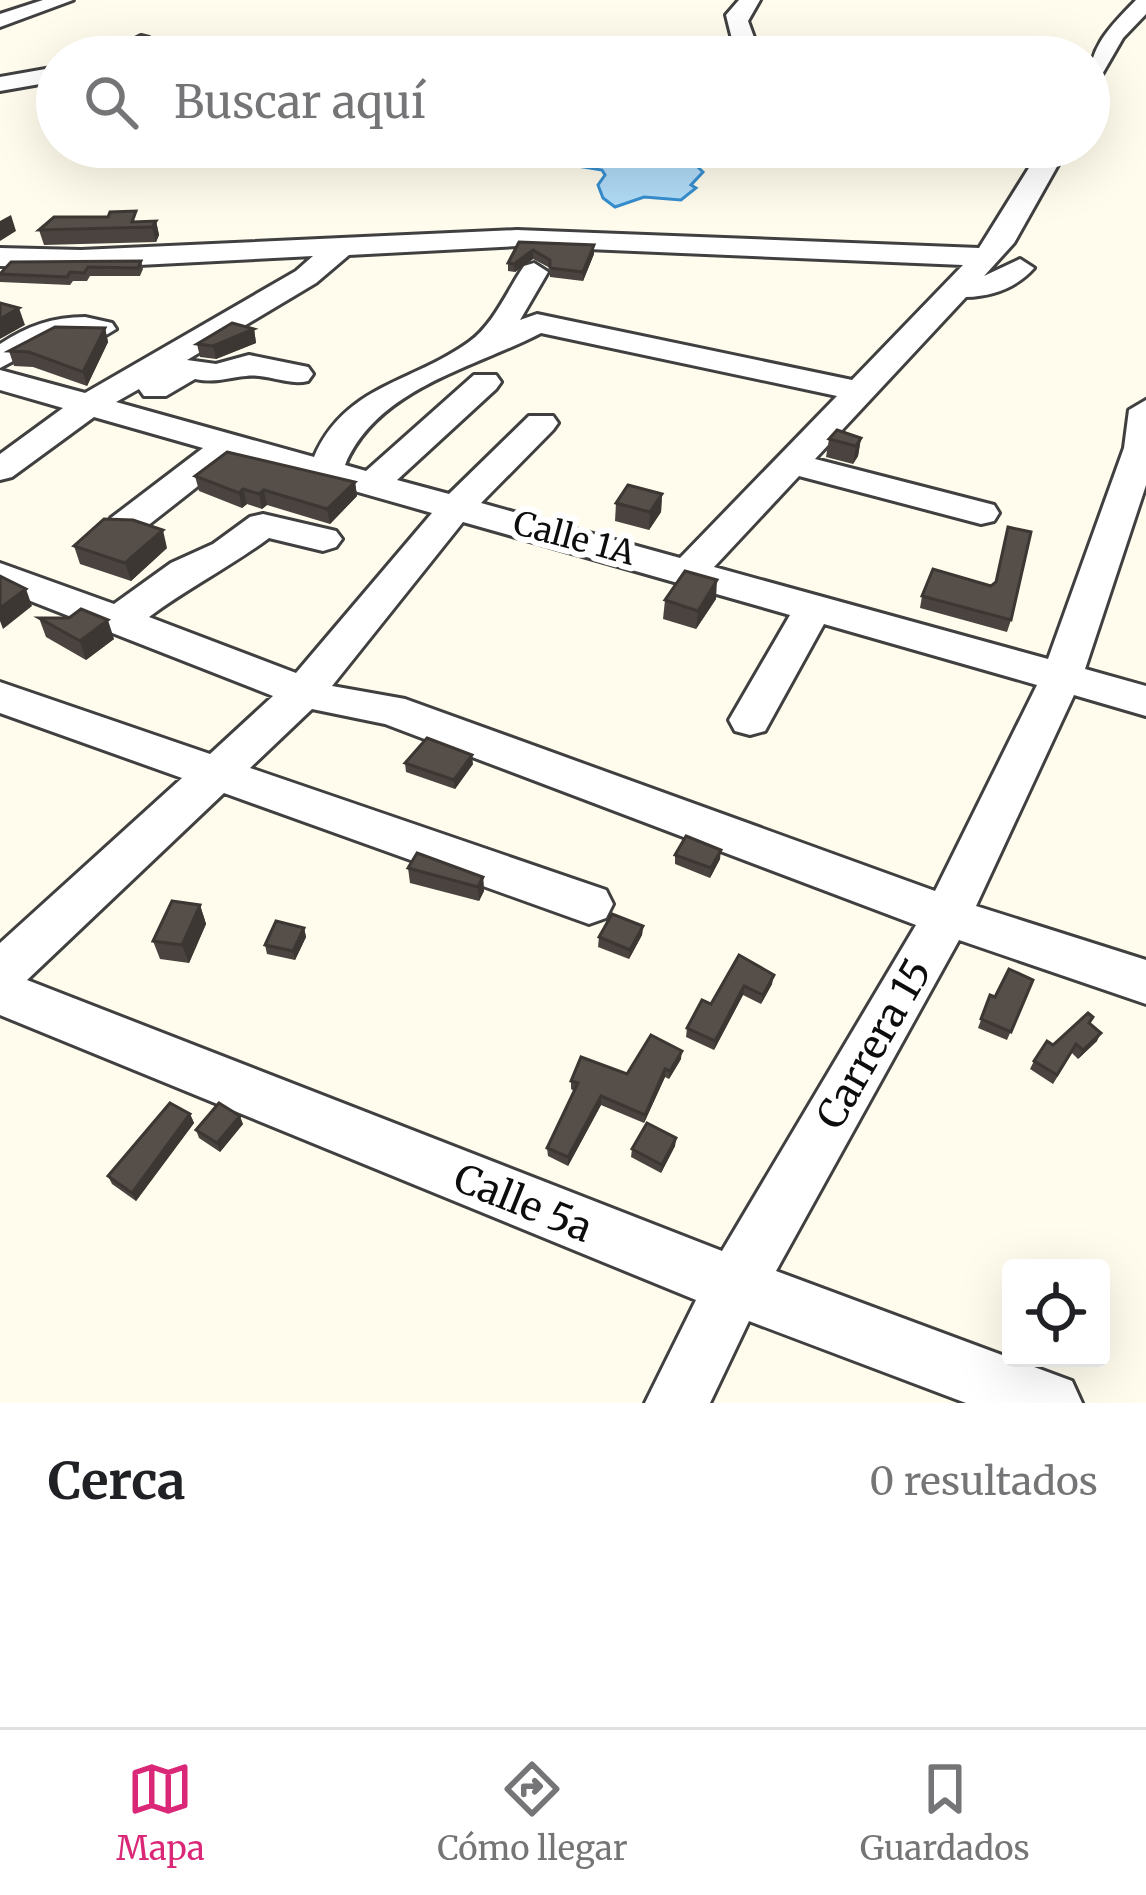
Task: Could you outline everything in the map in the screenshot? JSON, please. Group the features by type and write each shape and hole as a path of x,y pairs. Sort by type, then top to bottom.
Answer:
{"street":[{"path":"0,21 63,0"},
{"path":"742,36 737,15 750,0"},
{"path":"1110,41 1146,3"},
{"path":"0,85 36,78"},
{"path":"690,570 986,256 1028,200 1044,168"},
{"path":"0,257 81,259 517,238 986,256"},
{"path":"0,470 104,409 267,302 344,244"},
{"path":"956,288 987,287 1020,268"},
{"path":"325,470 351,421 410,382 471,359 494,337 535,272"},
{"path":"0,359 45,328 79,324 101,328"},
{"path":"494,337 503,339 528,326 548,325 859,391"},
{"path":"104,409 186,370 217,374 249,365 297,374"},
{"name":"Calle 1A","path":"0,380 1146,701"},
{"path":"373,483 485,382"},
{"path":"0,974 313,681 457,506 541,423"},
{"name":"Carrera 15","path":"677,1403 734,1286 947,916 1061,679 1144,436"},
{"path":"124,526 230,444"},
{"path":"790,463 981,513"},
{"path":"127,613 263,525 322,539"},
{"path":"0,551 127,613"},
{"path":"0,574 127,613 313,681 347,705 390,710 947,916 1146,982"},
{"path":"750,720 814,607"},
{"path":"0,697 589,904"},
{"name":"Calle 5a","path":"0,992 734,1286 1050,1403"}],"water":[{"path":"590,168 699,168 703,172 691,185 696,188 681,200 644,197 615,207 603,198 598,185 605,175"}],"building":[{"path":"136,211 132,222 156,221 152,227 39,230 54,217 108,217 110,212"},
{"path":"519,242 594,245 583,272 550,268 550,260 533,250 514,264 508,263"},
{"path":"141,261 138,268 88,267 84,273 70,272 67,277 0,274 11,262"},
{"path":"0,303 19,308 0,319"},
{"path":"232,323 254,329 213,346 197,344"},
{"path":"55,327 105,328 83,372 29,352 9,351"},
{"path":"837,430 861,438 856,446 829,439"},
{"path":"227,452 355,482 327,509 264,490 239,493 195,476"},
{"path":"628,485 662,494 650,512 616,503"},
{"path":"104,519 133,520 163,530 125,563 74,546"},
{"path":"1008,527 1031,532 1011,620 922,596 933,569 991,586 996,582"},
{"path":"685,571 717,580 698,611 665,600"},
{"path":"0,576 26,589 0,608"},
{"path":"81,609 108,620 80,641 39,618 69,618"},
{"path":"427,738 472,755 454,780 405,763"},
{"path":"686,836 721,850 711,868 675,855"},
{"path":"417,853 483,877 478,887 408,868"},
{"path":"172,901 200,905 182,945 153,941"},
{"path":"612,914 643,926 630,950 599,937"},
{"path":"276,921 304,928 293,951 265,945"},
{"path":"739,955 774,975 763,995 744,986 715,1041 687,1028 702,1000 711,1004"},
{"path":"1009,969 1033,980 1011,1032 981,1019 990,995 995,997"},
{"path":"1088,1013 1093,1017 1089,1023 1101,1033 1083,1050 1076,1044 1057,1075 1034,1061 1047,1041 1053,1045"},
{"path":"651,1035 682,1051 670,1071 665,1069 645,1115 601,1096 568,1157 547,1148 578,1083 571,1081 581,1057 627,1074"},
{"path":"170,1103 190,1114 132,1193 108,1176"},
{"path":"219,1103 240,1116 217,1143 196,1130"},
{"path":"647,1123 676,1138 662,1165 632,1149"}]}
